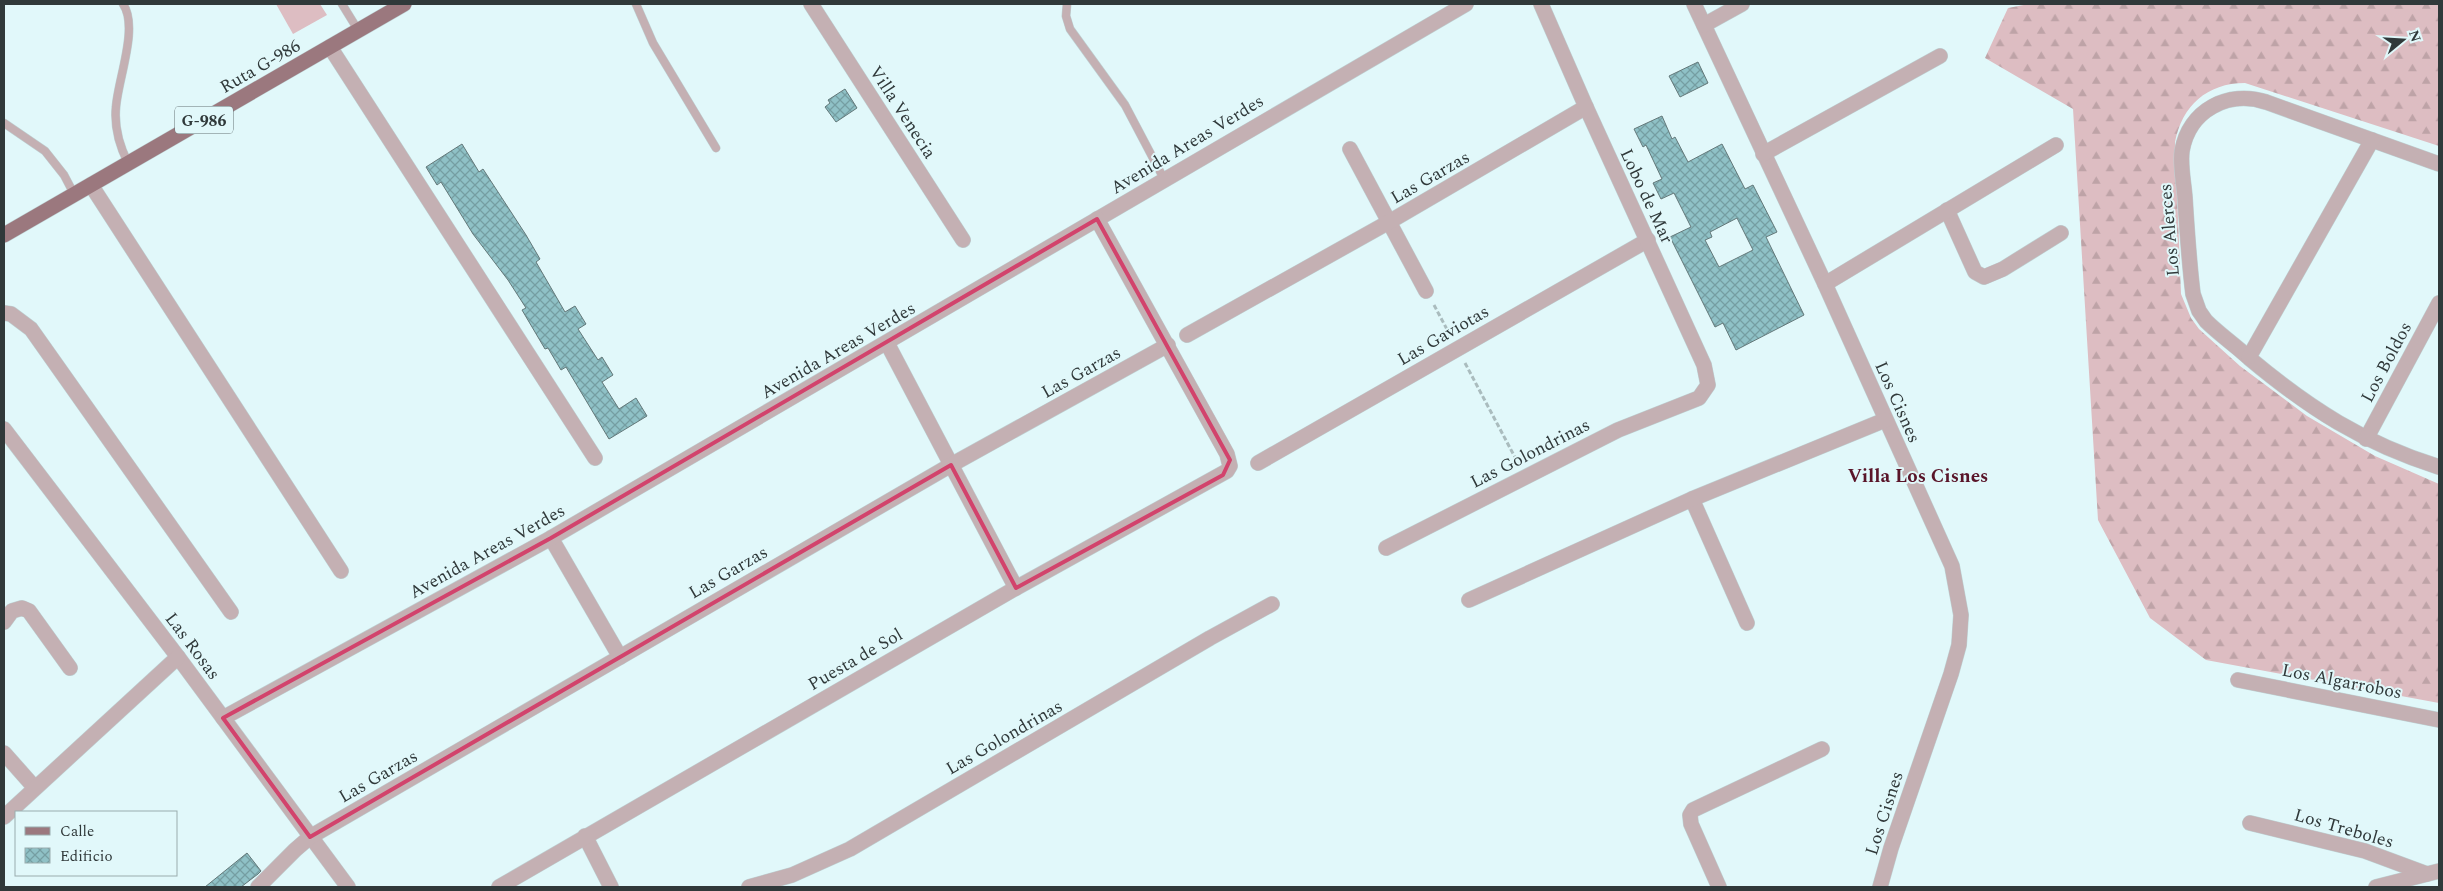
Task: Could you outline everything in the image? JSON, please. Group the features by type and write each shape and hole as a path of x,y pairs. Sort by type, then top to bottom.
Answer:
{"main road":[{"name":"Ruta G-986","path":"4,235 404,4"}],"street":[{"name":"Villa Venecia","path":"811,4 963,240"},
{"name":"Avenida Areas Verdes","path":"223,718 551,538 1466,4"},
{"name":"Lobo de Mar","path":"1541,4 1586,107 1648,240 1708,379 1706,390 1694,400"},
{"name":"Los Cisnes","path":"1694,4 1825,284 1952,566 1961,615 1959,645 1951,674 1891,848 1880,887"},
{"path":"1704,25 1742,4"},
{"path":"330,47 595,458"},
{"path":"1763,154 1940,56"},
{"name":"Los Alerces","path":"2439,164 2266,102 2241,97 2231,98 2212,106 2196,121 2184,141 2182,164 2195,302 2206,321 2304,403 2366,439 2439,467"},
{"name":"Las Garzas","path":"1187,335 1389,222 1586,107"},
{"path":"2249,357 2372,140"},
{"path":"1825,284 2056,145"},
{"path":"1350,149 1426,291"},
{"path":"91,184 341,571"},
{"path":"1947,210 1975,272 1984,277 2003,269 2062,233"},
{"path":"1097,219 1168,345"},
{"name":"Las Gaviotas","path":"1258,463 1648,240"},
{"name":"Los Boldos","path":"2366,439 2439,303"},
{"path":"4,313 11,314 30,329 231,612"},
{"path":"887,343 1016,588"},
{"name":"Las Garzas","path":"258,887 294,850 310,838 951,465 1168,345"},
{"name":"Puesta de Sol","path":"499,887 1016,588 1224,475 1230,466 1227,454 1168,345"},
{"name":"Las Golondrinas","path":"1386,548 1618,430 1694,400"},
{"path":"1469,600 1692,499 1885,420"},
{"name":"Las Rosas","path":"4,429 178,657 348,887"},
{"path":"1692,499 1748,623"},
{"path":"551,538 620,657"},
{"name":"Las Golondrinas","path":"749,887 792,875 850,849 1210,638 1272,604"},
{"path":"4,622 12,610 22,608 29,612 70,668"},
{"path":"4,817 178,657"},
{"name":"Los Algarrobos","path":"2238,680 2439,720"},
{"path":"1719,887 1691,824 1690,815 1693,810 1822,749"},
{"path":"4,752 34,788"},
{"name":"Los Treboles","path":"2250,823 2365,851 2433,872"},
{"path":"585,836 611,887"},
{"path":"2376,887 2433,872"}],"lane":[{"path":"123,4 130,22 118,95 116,121 118,140 128,163"},
{"path":"342,4 358,30"},
{"path":"636,4 653,43 716,148"},
{"path":"1067,4 1066,16 1070,29 1125,105 1164,179"},
{"path":"4,123 45,151 64,175 74,194"}],"path":[{"path":"1426,291 1525,477"}],"highlighted area":[{"path":"1097,219 1230,460 1223,475 1016,588 951,465 310,837 223,718 551,538"}],"green space":[{"path":"276,4 320,4 327,15 293,34"},
{"path":"2029,4 2439,4 2439,146 2245,83 2219,87 2198,99 2190,108 2178,129 2175,142 2181,294 2191,318 2199,329 2240,366 2307,416 2375,456 2439,484 2439,703 2206,660 2150,618 2098,520 2073,109 1985,58 2008,8"}],"building":[{"path":"1698,62 1708,83 1680,97 1669,76"},
{"path":"845,89 857,108 836,122 825,107 830,103 828,100"},
{"path":"1662,116 1672,139 1675,137 1688,162 1722,144 1745,189 1753,185 1777,232 1766,237 1804,315 1736,350 1723,323 1715,327 1670,237 1691,227 1674,193 1661,199 1653,183 1662,179 1646,145 1643,147 1634,129","holes":["1737,218 1753,250 1719,267 1705,240 1712,237 1710,232"]},
{"path":"462,144 479,172 483,169 526,235 540,259 536,262 565,312 575,306 586,324 578,329 598,360 602,357 613,375 602,382 619,409 636,398 647,416 609,439 566,367 561,370 548,348 545,349 522,310 526,308 508,280 473,234 441,182 437,185 426,167"},
{"path":"247,853 261,871 258,874 241,887 205,887"}],"district":[{"name":"Villa Los Cisnes","path":"1918,475"}]}
